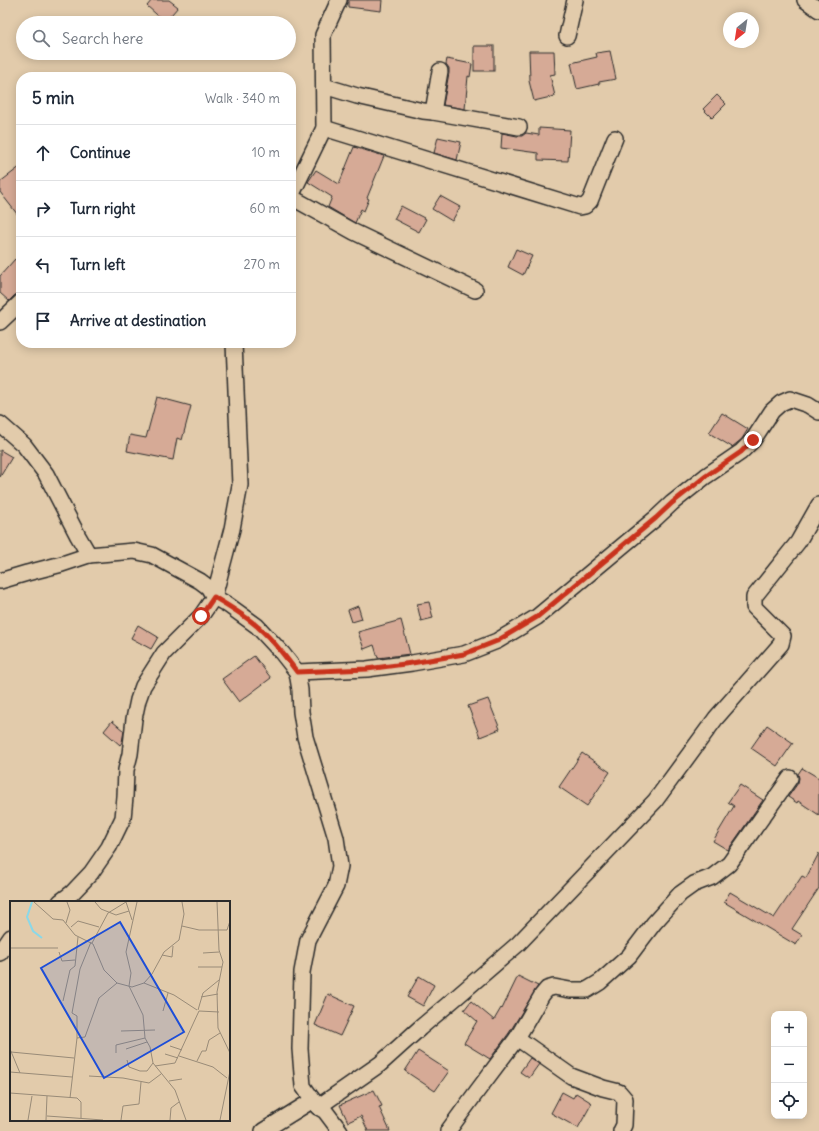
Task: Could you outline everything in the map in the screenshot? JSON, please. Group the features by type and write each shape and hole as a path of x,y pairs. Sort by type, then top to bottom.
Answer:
{"street":[{"path":"296,186 324,128 323,36 339,0"},
{"path":"567,36 575,0"},
{"path":"804,0 819,10"},
{"path":"433,112 440,71"},
{"path":"324,86 365,98 423,111 519,127"},
{"path":"324,128 580,208 585,206 590,201 615,138"},
{"path":"296,199 354,232 475,290"},
{"path":"0,322 16,307"},
{"path":"61,901 72,893 91,873 109,847 123,818 126,770 130,754 134,719 143,686 164,653 201,616 214,597 232,529 240,485 234,348"},
{"path":"297,672 367,669 412,663 464,654 497,641 537,617 672,503 706,476 741,452 753,440 772,411 781,403 790,399 808,405 819,412"},
{"path":"0,424 24,445 46,474 89,555"},
{"path":"263,1131 315,1104 380,1064 518,944 655,801 716,718 781,644 783,636 754,607 754,597 798,542 819,505"},
{"path":"0,582 28,572 62,564 89,555 134,551 152,555 200,581 208,587 214,597 257,626 297,672 301,712 306,737 336,838 340,866 336,886 308,940 302,972 300,1049 302,1079 303,1086 315,1104 325,1112 340,1131"},
{"path":"448,1131 517,1038 542,994 547,989 554,987 581,991 587,990 600,982 629,956 654,923 680,894 694,884 712,877 728,864 790,778"},
{"path":"0,953 10,938"},
{"path":"517,1038 571,1076 603,1088 619,1092 625,1100 624,1125 621,1131"}],"building":[{"path":"152,0 169,0 178,7 170,16 158,16 147,6"},
{"path":"348,0 382,0 381,11 348,7"},
{"path":"474,46 494,46 494,71 474,71"},
{"path":"529,51 554,51 555,74 550,75 555,96 534,101 529,81"},
{"path":"610,51 616,79 599,82 599,84 577,89 571,63 597,57 596,53"},
{"path":"447,59 472,64 470,77 468,76 465,109 443,105 449,73 449,68 446,64"},
{"path":"717,95 726,104 712,118 703,109"},
{"path":"539,128 570,130 568,161 538,160 538,153 501,148 502,133 517,136 522,136 526,133 539,135"},
{"path":"438,137 461,142 457,160 434,153"},
{"path":"354,147 384,156 367,198 369,199 364,211 361,209 355,223 328,207 332,197 308,182 316,170 339,184"},
{"path":"16,170 16,213 0,192 0,182"},
{"path":"440,196 460,207 452,221 432,209"},
{"path":"401,206 426,219 419,232 394,219"},
{"path":"516,249 532,256 523,275 508,267"},
{"path":"15,259 16,295 9,301 0,293 0,276"},
{"path":"157,397 191,406 182,440 177,438 173,460 127,451 130,435 146,438"},
{"path":"722,413 748,429 742,439 732,447 709,433"},
{"path":"0,450 12,457 0,477"},
{"path":"429,602 433,618 421,621 417,604"},
{"path":"358,606 362,619 352,622 348,610"},
{"path":"401,620 410,654 378,658 374,645 364,649 358,632"},
{"path":"138,625 158,637 151,649 131,638"},
{"path":"254,656 271,678 239,702 222,679"},
{"path":"488,699 500,729 480,737 468,706"},
{"path":"112,721 124,731 120,745 104,731"},
{"path":"767,725 793,743 777,766 751,748"},
{"path":"582,753 610,772 587,806 559,787"},
{"path":"802,768 819,778 819,815 798,801 797,803 788,797 798,783 798,774"},
{"path":"740,785 763,800 728,850 713,841 734,806 728,802"},
{"path":"819,853 819,888 792,929 802,935 796,945 724,902 730,892 774,918 802,876 806,878"},
{"path":"419,976 434,985 423,1006 407,997"},
{"path":"518,976 538,986 509,1033 490,1059 464,1043 477,1021 464,1010 471,1001 494,1020 501,1008 502,1009"},
{"path":"328,994 354,1006 340,1036 315,1025"},
{"path":"418,1051 449,1071 435,1091 405,1071"},
{"path":"530,1058 539,1064 529,1078 520,1072"},
{"path":"374,1090 382,1106 379,1107 390,1131 368,1131 361,1116 348,1122 340,1105"},
{"path":"562,1092 573,1098 576,1093 592,1103 578,1128 551,1113"}],"route":[{"path":"201,616 214,597 228,605 257,626 297,672 367,669 464,654 497,641 537,617 672,503 706,476 737,456 753,440"}]}
